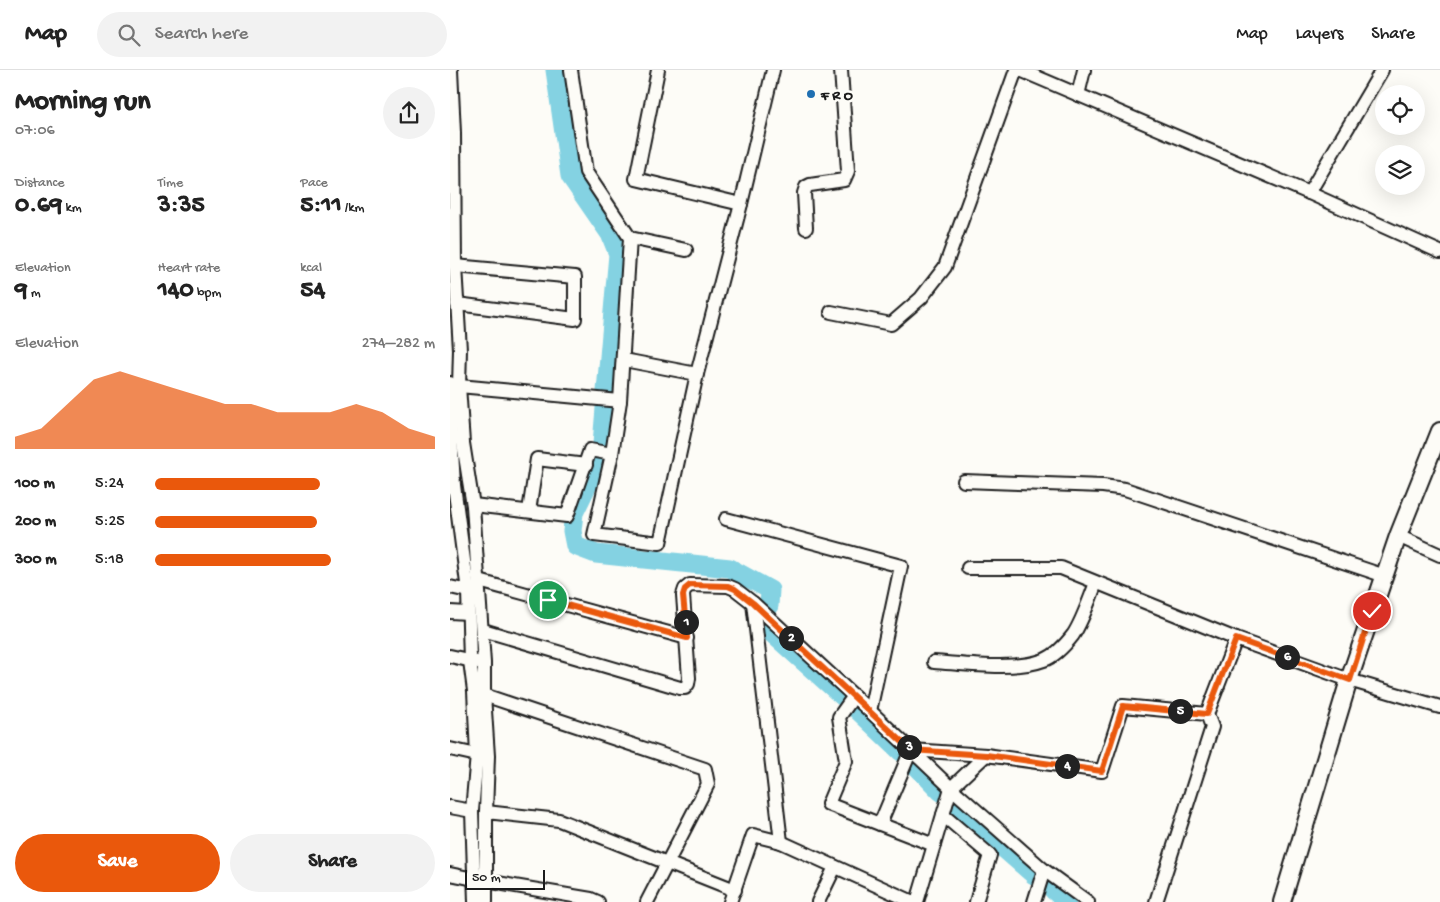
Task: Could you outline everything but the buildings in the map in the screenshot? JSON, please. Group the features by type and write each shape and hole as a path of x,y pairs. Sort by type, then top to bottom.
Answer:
{"street":[{"path":"451,70 452,231 460,350 452,385 450,433 452,484 468,591 476,755 472,811 480,880 486,902"},
{"path":"571,70 586,172 630,238 620,401 612,454 594,535 660,544 697,374 773,70"},
{"path":"658,70 636,179 741,204"},
{"path":"806,228 804,193 806,187 810,184 844,180 847,176 841,70"},
{"path":"831,312 891,324 921,298 945,267 1016,70"},
{"path":"1020,70 1309,193 1440,252"},
{"path":"1078,95 1084,70"},
{"path":"1309,193 1382,70"},
{"path":"630,238 686,250"},
{"path":"455,266 575,277 575,319 457,304"},
{"path":"624,360 697,374"},
{"path":"452,385 620,401"},
{"path":"452,385 473,505 484,663 488,756 486,812 480,880 475,902"},
{"path":"1282,902 1350,680 1398,536 1440,432"},
{"path":"473,505 567,516 590,450 612,454"},
{"path":"529,511 537,459 586,465"},
{"path":"964,481 1103,486 1125,489 1385,576"},
{"path":"726,519 901,566 870,711"},
{"path":"1398,536 1440,556"},
{"path":"450,557 464,560"},
{"path":"968,568 1061,568 1236,639 1350,680 1440,707"},
{"path":"479,581 687,638"},
{"path":"934,662 1006,665 1029,664 1046,659 1061,648 1074,634 1096,583"},
{"path":"482,630 685,688 689,678 683,595 685,589 690,585 728,586 735,589 753,603 854,696 951,788 1044,870 1088,902"},
{"path":"450,586 468,591"},
{"path":"753,603 781,842"},
{"path":"450,612 468,613"},
{"path":"1156,902 1212,727 1207,714 1236,639"},
{"path":"450,656 484,663"},
{"path":"484,695 705,769 708,784 647,902"},
{"path":"854,696 839,717 846,760 828,804 934,844"},
{"path":"911,750 986,755 1102,771 1123,706 1207,714"},
{"path":"450,749 476,755"},
{"path":"880,824 911,750"},
{"path":"730,902 752,835 781,842 908,901 934,844 951,788 986,755"},
{"path":"450,807 472,811"},
{"path":"486,812 559,820 735,890"},
{"path":"943,815 990,855 976,902"},
{"path":"818,902 835,867"},
{"path":"1034,902 1044,870"},
{"path":"450,874 591,899 598,902"}],"waterway":[{"path":"555,70 570,176 610,234 618,254 606,391"},
{"path":"602,444 605,408"},
{"path":"601,458 574,513 572,531 575,546 596,554 730,568 770,590 769,606"},
{"path":"766,623 769,631 843,697"},
{"path":"856,709 901,752"},
{"path":"912,762 941,792"},
{"path":"955,806 1034,875"},
{"path":"1053,890 1067,902"}],"place":[{"name":"F R O","path":"811,94"}],"route":[{"path":"548,600 687,638 683,595 685,589 690,585 728,586 753,603 911,750 986,755 1102,771 1123,706 1207,714 1236,639 1350,680 1372,611"}]}
